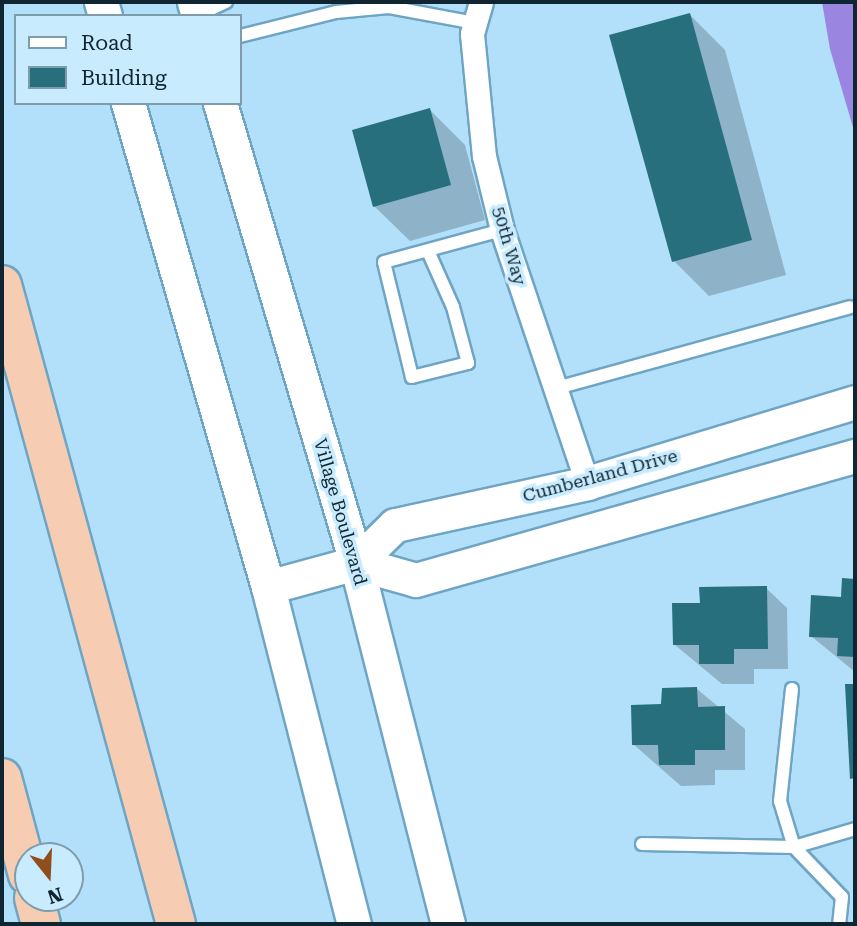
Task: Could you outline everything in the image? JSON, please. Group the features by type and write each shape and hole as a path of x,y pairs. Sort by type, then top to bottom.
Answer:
{"highway":[{"path":"2,285 176,924"},
{"path":"2,778 19,842"}],"street":[{"name":"50th Way","path":"478,13 472,34 484,156 502,230 553,389 587,483"},
{"path":"129,105 268,587 355,924"},
{"name":"Village Boulevard","path":"221,105 356,563 447,924"},
{"name":"Cumberland Drive","path":"268,587 356,563 395,525 587,483 855,402"},
{"path":"356,563 416,580 855,456"}],"lane":[{"path":"202,14 226,2"},
{"path":"242,36 336,12 389,6 478,13"},
{"path":"428,251 453,307 468,363 412,377 384,261 502,230"},
{"path":"553,389 850,307"},
{"path":"792,689 779,801 794,847 842,897 839,924"},
{"path":"642,844 794,847 855,829"}],"shaded area":[{"path":"822,2 855,2 855,134 830,49"}],"building":[{"path":"690,13 752,240 672,262 609,35"},
{"path":"430,108 451,185 373,207 352,130"},
{"path":"842,578 855,579 855,657 837,656 838,638 809,637 811,595 841,597"},
{"path":"767,586 768,649 734,649 734,664 699,664 699,645 673,645 672,603 700,603 699,587"},
{"path":"845,684 855,684 855,778 850,779"},
{"path":"697,687 698,707 725,706 725,750 695,750 695,765 659,765 658,745 632,745 631,705 661,704 662,688"}]}
